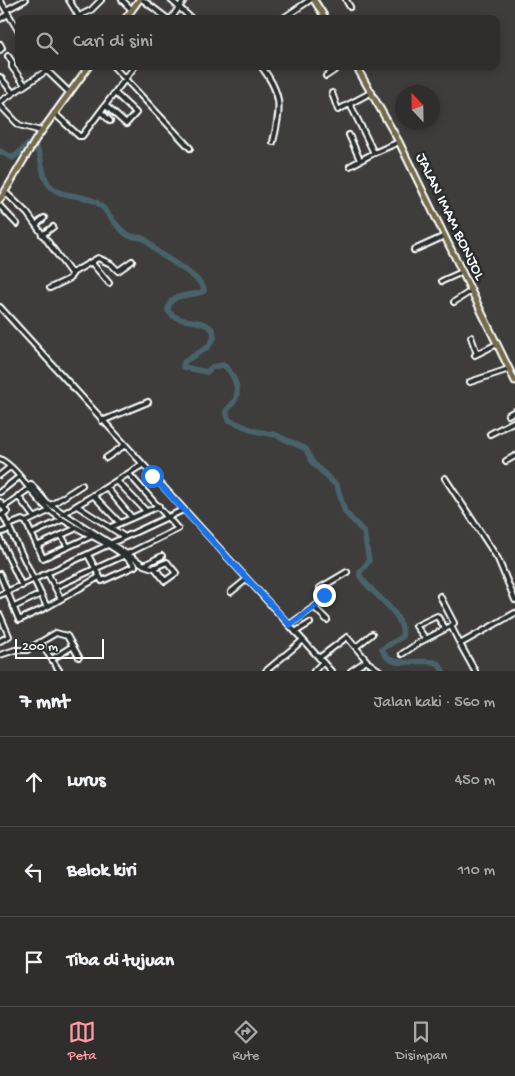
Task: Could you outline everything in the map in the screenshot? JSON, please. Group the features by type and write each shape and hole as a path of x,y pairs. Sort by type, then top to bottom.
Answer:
{"main road":[{"path":"128,15 141,0"},
{"path":"314,0 323,15"},
{"path":"0,200 41,131 86,70"},
{"name":"JALAN IMAM BONJOL","path":"358,70 398,142 515,379"}],"street":[{"path":"0,0 15,25"},
{"path":"0,19 25,0"},
{"path":"69,0 78,15 91,10 101,0"},
{"path":"122,0 132,10"},
{"path":"141,0 163,15"},
{"path":"171,0 188,15"},
{"path":"172,15 184,0"},
{"path":"297,0 301,6"},
{"path":"288,15 310,0"},
{"path":"346,0 350,8"},
{"path":"0,44 2,48 0,50"},
{"path":"8,56 12,62 12,67 26,85"},
{"path":"41,131 19,125 0,104 46,70 70,93"},
{"path":"117,70 190,148"},
{"path":"54,113 81,136 132,70"},
{"path":"264,70 275,87 280,101 279,121 273,142"},
{"path":"326,76 335,70"},
{"path":"0,77 13,93"},
{"path":"332,93 338,110 372,92"},
{"path":"106,106 126,124 136,113 115,93"},
{"path":"350,104 374,153"},
{"path":"100,112 110,121"},
{"path":"349,135 360,160"},
{"path":"350,166 398,142"},
{"path":"5,192 36,225 69,271 73,272"},
{"path":"0,206 17,224"},
{"path":"36,225 44,218"},
{"path":"42,235 53,227"},
{"path":"414,250 445,236"},
{"path":"50,288 70,279 73,272 91,262 101,259 118,271 132,261"},
{"path":"91,262 109,283"},
{"path":"442,281 462,272"},
{"path":"454,302 472,291"},
{"path":"0,307 331,671"},
{"path":"471,337 476,354 497,344"},
{"path":"470,382 509,369"},
{"path":"102,421 148,402"},
{"path":"508,415 515,411"},
{"path":"490,434 515,421"},
{"path":"106,458 125,445"},
{"path":"506,461 515,456"},
{"path":"0,459 62,517 77,528 106,546 144,565 155,568 166,581 176,573 167,562 155,568"},
{"path":"31,534 62,517 93,495 142,465"},
{"path":"0,475 10,467"},
{"path":"55,587 177,530 177,526 129,474"},
{"path":"0,492 19,477"},
{"path":"445,478 498,559 515,600"},
{"path":"118,481 146,512"},
{"path":"51,505 82,485"},
{"path":"4,507 30,486"},
{"path":"30,486 49,511 111,544 125,555 134,564 134,567 104,581 99,577 88,555"},
{"path":"107,488 132,518"},
{"path":"93,495 120,523"},
{"path":"18,496 34,517"},
{"path":"0,502 7,512 2,515 48,607"},
{"path":"77,506 125,537"},
{"path":"112,527 159,506"},
{"path":"0,595 183,510"},
{"path":"0,533 22,520 26,522 49,511"},
{"path":"26,522 36,546 45,558 92,536"},
{"path":"36,546 77,528"},
{"path":"61,535 68,547"},
{"path":"0,539 22,586"},
{"path":"144,565 162,556"},
{"path":"290,625 325,598 320,588 347,572"},
{"path":"0,574 19,620 48,607 99,577"},
{"path":"48,574 61,599"},
{"path":"231,592 247,579"},
{"path":"14,606 41,594"},
{"path":"402,654 454,623 440,596"},
{"path":"314,607 327,620"},
{"path":"460,644 515,613"},
{"path":"0,615 2,626 9,636 0,640"},
{"path":"426,639 416,626 426,620 437,616 445,628"},
{"path":"295,632 310,623"},
{"path":"451,626 475,671"},
{"path":"0,655 16,650 27,650 56,633 67,636 80,657"},
{"path":"356,647 372,634"},
{"path":"314,671 321,660 345,638 349,638 367,661 380,671"},
{"path":"266,671 303,640"},
{"path":"40,642 59,670"},
{"path":"52,659 73,646"},
{"path":"351,671 367,661"}],"waterway":[{"path":"0,151 13,158 31,142 38,152 44,176 50,186 60,193 90,199 101,205 123,232 146,240 159,253 199,281 204,291 172,300 168,311 178,318 208,326 213,330 214,338 208,347 184,362 183,367 207,372 212,367 223,365 232,375 237,389 235,400 226,411 229,420 255,431 276,435 306,449 312,462 337,486 345,512 364,532 369,561 360,572 360,576 394,612 399,620 402,637 382,649 385,655 396,662 434,662 439,664 443,671"}],"route":[{"path":"152,476 290,625 324,600 324,595"}]}
